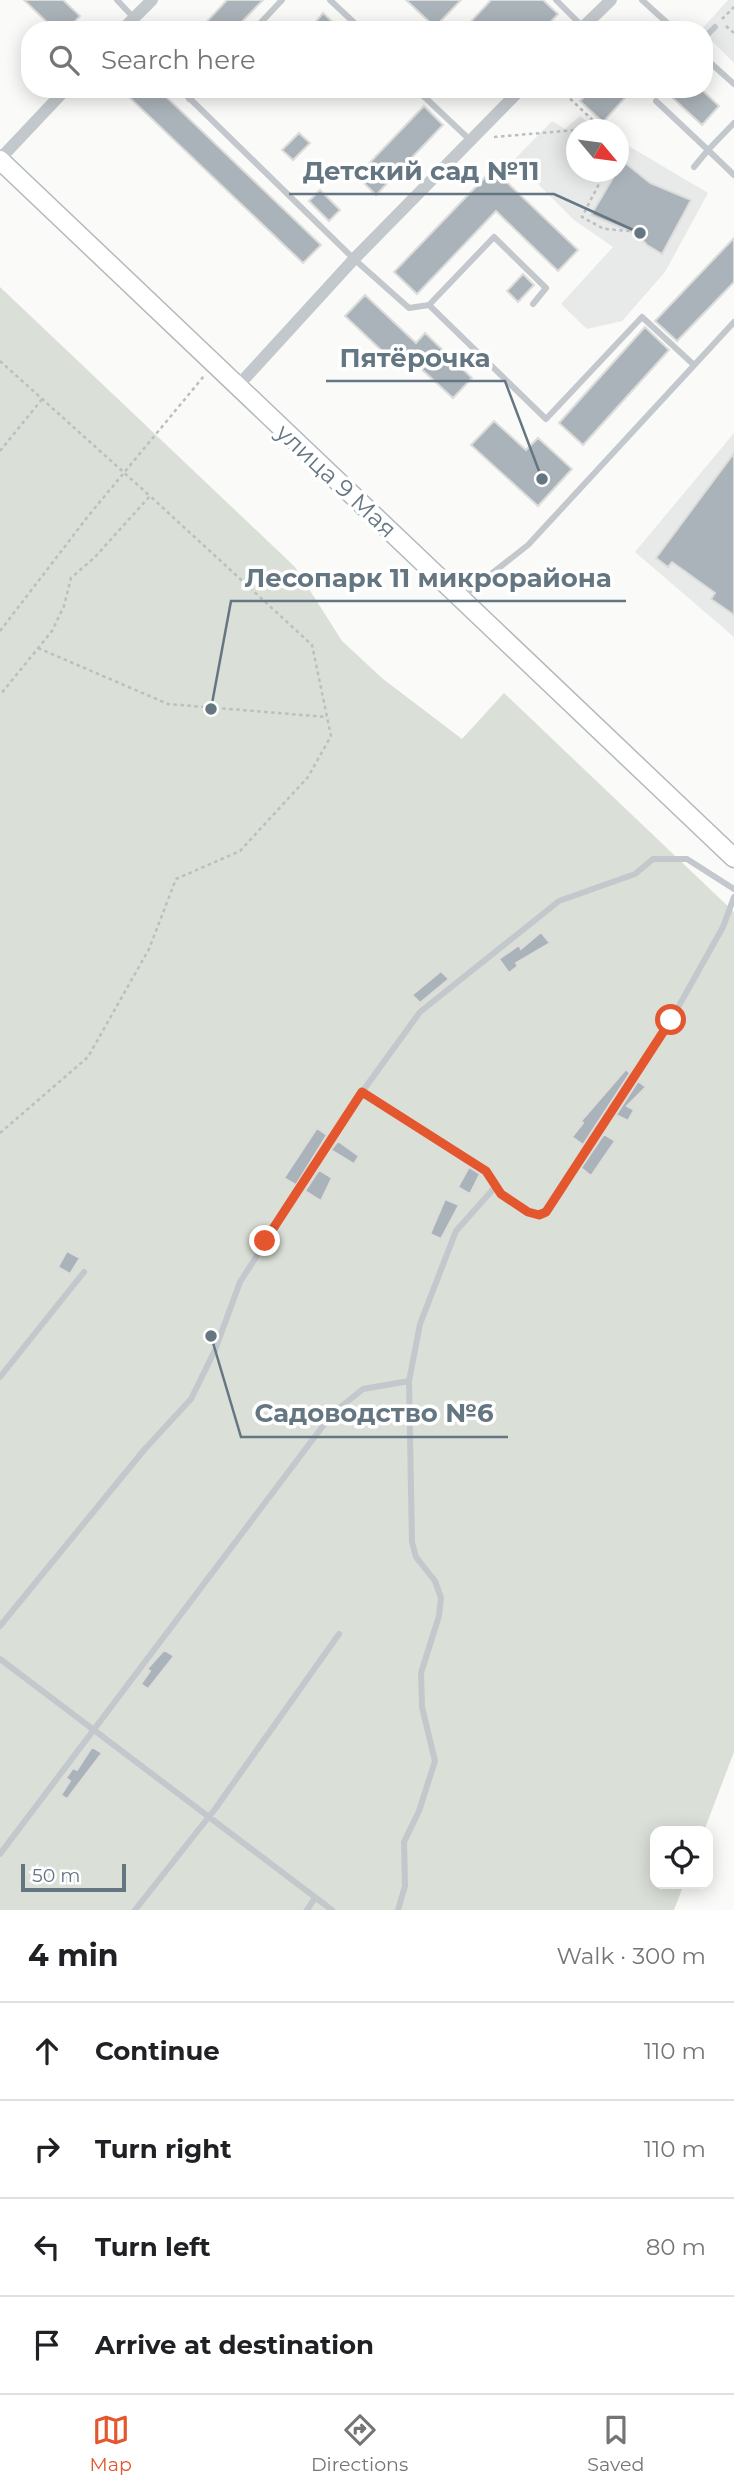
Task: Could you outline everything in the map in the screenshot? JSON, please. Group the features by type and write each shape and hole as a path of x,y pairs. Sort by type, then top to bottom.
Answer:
{"main road":[{"name":"улица 9 Мая","path":"0,160 236,388 734,858"}],"street":[{"path":"131,21 152,0"},
{"path":"589,21 611,0"},
{"path":"0,160 58,98"},
{"path":"236,388 354,259 512,98"}],"lane":[{"path":"117,0 134,18"},
{"path":"262,21 282,0"},
{"path":"330,0 352,21"},
{"path":"556,0 576,21"},
{"path":"642,0 665,21"},
{"path":"713,65 734,84"},
{"path":"426,98 470,139"},
{"path":"189,99 354,259 409,308 429,305 494,237 547,288 533,304"},
{"path":"656,101 734,175"},
{"path":"694,167 734,124"},
{"path":"429,305 546,419 642,317 694,365"},
{"path":"461,598 528,545 734,322"},
{"path":"0,1626 144,1450 191,1399 215,1350 240,1282 362,1092 420,1012 559,901 635,874 653,859 687,859 734,888"},
{"path":"362,1092 486,1171 501,1194 528,1212 539,1215 546,1212 671,1020 723,927 734,897"},
{"path":"398,1910 405,1886 404,1842 419,1811 435,1761 422,1707 421,1673 439,1616 441,1598 435,1581 416,1556 412,1542 409,1381 420,1324 456,1231 496,1186"},
{"path":"0,1377 84,1272"},
{"path":"0,1854 332,1414 363,1389 409,1381"},
{"path":"135,1910 207,1819 339,1634"},
{"path":"0,1660 207,1819 332,1910"},
{"path":"307,1910 316,1898"}],"path":[{"path":"734,7 720,21 734,33"},
{"path":"569,98 591,119"},
{"path":"470,139 566,131"},
{"path":"600,182 582,217 604,229 631,231"},
{"path":"0,361 125,471 312,645 331,736 308,777 240,851 176,879 149,949 88,1057 0,1133"},
{"path":"0,631 125,471 213,365"},
{"path":"0,452 43,398"},
{"path":"0,695 52,631 64,606 71,578 95,558 150,496"},
{"path":"0,618 6,623"},
{"path":"38,648 168,704 327,717"}],"shaded area":[{"path":"728,0 734,0 734,63 713,42 713,21 709,21"},
{"path":"552,121 565,129 566,182 629,182 629,146 708,193 665,272 622,321 587,329 561,304 613,247 574,220 514,160"},
{"path":"0,287 295,567 342,641 383,679 462,739 504,693 734,912 734,1752 706,1826 650,1826 650,1889 682,1889 674,1910 0,1910"},
{"path":"734,433 734,637 635,552"}],"building":[{"path":"24,0 63,0 80,16 75,21 46,21"},
{"path":"227,0 263,0 243,21 207,21"},
{"path":"406,0 461,0 441,21 429,21"},
{"path":"491,0 543,0 558,14 551,21 471,21"},
{"path":"323,13 331,21 316,21"},
{"path":"130,98 167,98 321,245 303,263"},
{"path":"583,98 625,98 606,119 600,119 580,101"},
{"path":"673,98 711,98 719,106 702,125"},
{"path":"424,106 443,125 376,195 357,176"},
{"path":"299,133 310,143 293,160 282,150"},
{"path":"629,166 650,183 691,200 662,254 647,245 637,234 591,215 611,182 629,182"},
{"path":"493,169 578,250 558,271 496,211 417,294 394,272"},
{"path":"320,190 340,210 329,221 309,201"},
{"path":"734,238 734,282 677,341 655,321"},
{"path":"523,274 534,285 518,302 507,291"},
{"path":"365,295 416,343 425,333 472,378 453,398 405,354 396,364 345,316"},
{"path":"645,327 669,350 583,445 559,423"},
{"path":"494,421 526,450 538,438 572,469 538,506 471,445"},
{"path":"734,453 734,615 711,599 715,593 672,562 668,567 656,558"},
{"path":"541,932 550,943 516,963 518,966 509,973 499,959 519,945 521,949"},
{"path":"441,971 449,979 420,1003 412,995"},
{"path":"626,1069 630,1073 583,1145 572,1137 583,1123 581,1121"},
{"path":"638,1081 646,1087 627,1106 634,1110 628,1121 616,1115"},
{"path":"317,1128 327,1135 296,1185 284,1178"},
{"path":"604,1134 615,1141 591,1176 581,1168"},
{"path":"338,1141 359,1156 354,1164 331,1150"},
{"path":"469,1167 480,1174 470,1194 458,1187"},
{"path":"319,1170 332,1178 321,1201 305,1191"},
{"path":"445,1199 459,1205 441,1239 430,1234"},
{"path":"67,1251 80,1258 70,1274 58,1267"},
{"path":"164,1650 174,1656 148,1689 141,1684 150,1671 147,1669"},
{"path":"92,1747 102,1753 67,1799 61,1795 70,1781 66,1778 73,1768 77,1770"}],"place":[{"name":"Детский сад №11","path":"640,233"},
{"name":"Пятёрочка","path":"542,479"},
{"name":"Лесопарк 11 микрорайона","path":"211,709"},
{"name":"Садоводство №6","path":"211,1336"}],"route":[{"path":"265,1241 362,1092 486,1171 501,1194 528,1212 539,1215 546,1212 671,1020"}]}
